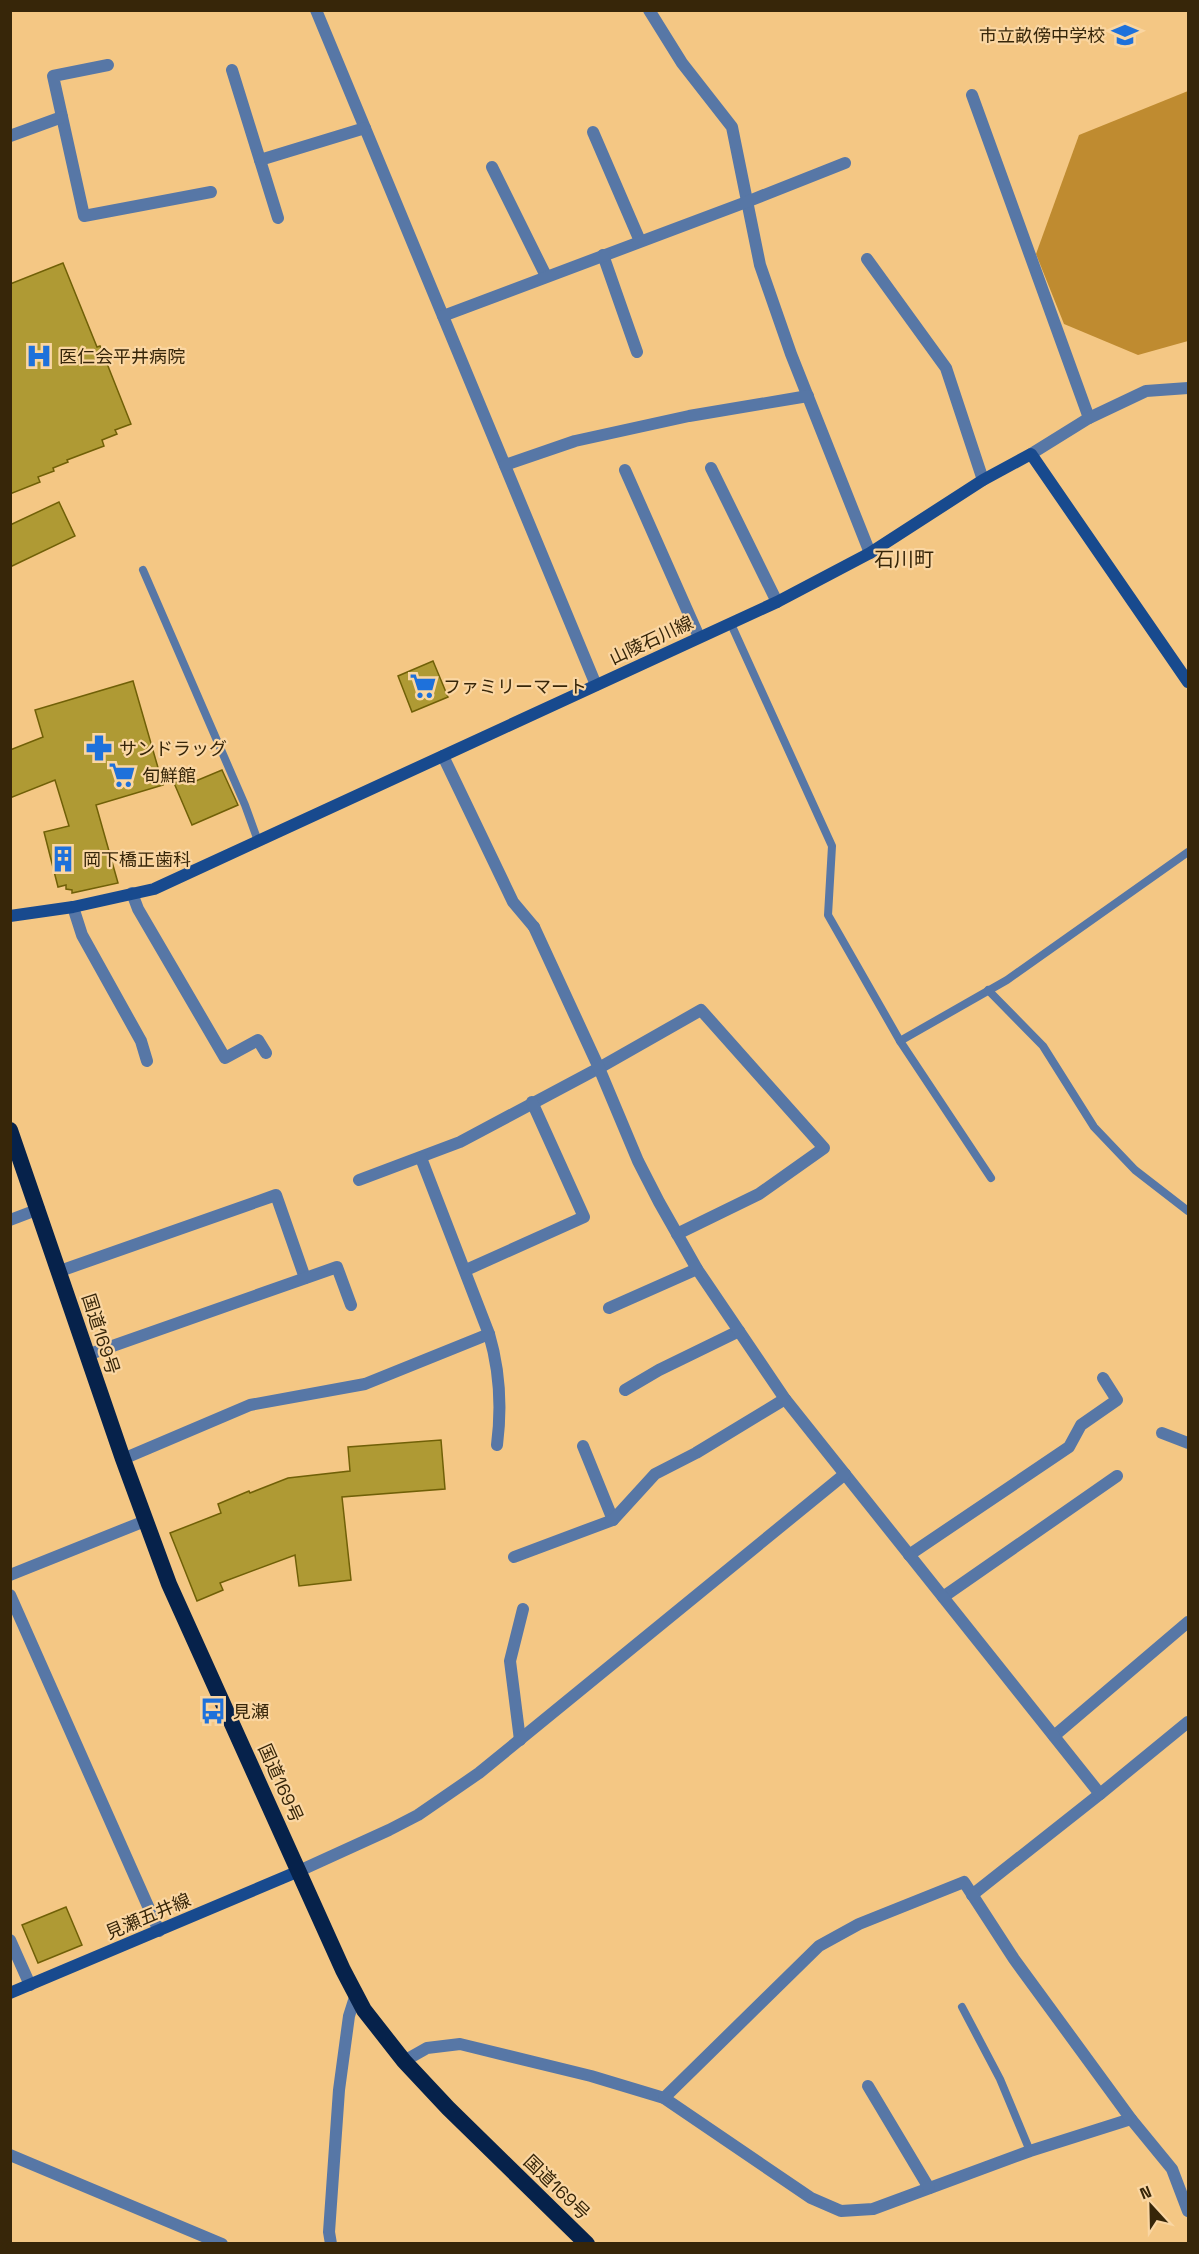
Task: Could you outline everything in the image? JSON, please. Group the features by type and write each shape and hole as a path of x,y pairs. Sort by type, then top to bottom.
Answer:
{"highway":[{"name":"国道169号","path":"10,1130 123,1459 169,1584 298,1871 364,2010 404,2061 456,2116 587,2244"}],"main road":[{"name":"山陵石川線","path":"10,916 73,907 154,889 777,602 870,553 983,480 1031,454"},
{"path":"1031,454 1188,682"},
{"name":"見瀬五井線","path":"10,1993 298,1871"}],"street":[{"path":"316,10 596,685"},
{"path":"649,10 682,63 732,128 749,201 760,265 791,354 870,553"},
{"path":"108,65 53,76 84,216 211,192"},
{"path":"232,70 278,218"},
{"path":"972,95 1089,418"},
{"path":"10,136 62,117"},
{"path":"260,160 365,128"},
{"path":"593,132 640,241"},
{"path":"443,316 845,163"},
{"path":"492,167 546,276"},
{"path":"603,255 637,352"},
{"path":"867,259 946,368 983,480"},
{"path":"1031,454 1089,418 1146,392 1188,388"},
{"path":"505,465 575,441 689,416 808,396"},
{"path":"711,468 777,602"},
{"path":"625,470 699,637"},
{"path":"443,756 513,902 534,927 599,1068 638,1161 698,1269 785,1399 1100,1794"},
{"path":"132,893 138,909 225,1058 258,1040 266,1053"},
{"path":"73,907 82,935 141,1041 147,1060"},
{"path":"359,1180 460,1142 599,1068 701,1010 824,1148 759,1194 677,1234"},
{"path":"466,1270 584,1217 532,1102"},
{"path":"421,1158 466,1270 495,1353 501,1412 497,1444"},
{"path":"60,1271 276,1195 305,1278"},
{"path":"10,1220 39,1209"},
{"path":"87,1355 338,1268 351,1305"},
{"path":"609,1308 698,1269"},
{"path":"625,1390 659,1370 739,1331"},
{"path":"123,1459 250,1405 365,1384 489,1334"},
{"path":"909,1555 1069,1448 1081,1425 1118,1400 1103,1378"},
{"path":"514,1557 613,1520 655,1474 696,1453 785,1399"},
{"path":"1161,1433 1188,1443"},
{"path":"583,1446 613,1520"},
{"path":"298,1871 418,1815 471,1779 845,1474"},
{"path":"943,1598 1118,1476"},
{"path":"10,1575 145,1521"},
{"path":"10,1595 159,1931"},
{"path":"520,1740 510,1661 523,1609"},
{"path":"1054,1736 1188,1622"},
{"path":"972,1895 1188,1722"},
{"path":"664,2098 819,1946 859,1924 964,1882 1014,1959 1131,2119 1172,2169 1188,2211"},
{"path":"10,1940 30,1985"},
{"path":"331,2244 329,2232 339,2090 349,2016 356,1994"},
{"path":"404,2061 427,2048 460,2044 591,2076 664,2098 811,2198 841,2211 873,2209 1030,2151 1131,2119"},
{"path":"868,2086 929,2188"},
{"path":"10,2155 222,2244"}],"lane":[{"path":"142,570 245,805 258,841"},
{"path":"731,624 832,846 828,915 900,1041 991,1178"},
{"path":"900,1041 1007,980 1188,852"},
{"path":"988,990 1043,1046 1094,1127 1135,1170 1188,1211"},
{"path":"962,2007 1000,2079 1030,2151"}],"shaded area":[{"path":"1188,91 1188,341 1138,355 1064,324 1036,254 1079,135"}],"building":[{"path":"63,263 131,424 115,430 117,434 102,440 104,446 67,460 68,462 53,468 54,471 38,477 40,482 10,494 10,284"},
{"path":"59,502 75,536 10,567 10,525"},
{"name":"ファミリーマート","path":"433,661 448,697 412,712 398,676"},
{"name":"サンドラッグ","path":"133,681 163,785 96,805 118,883 72,893 72,890 66,889 66,885 58,887 44,832 69,826 55,780 10,798 10,750 43,737 35,710"},
{"path":"222,770 238,805 192,825 174,783 189,777 191,783"},
{"path":"441,1440 445,1489 342,1497 351,1580 299,1586 295,1555 220,1583 223,1590 197,1601 170,1533 221,1513 218,1504 249,1491 250,1493 288,1478 350,1471 348,1447"},
{"path":"66,1907 82,1945 38,1963 22,1925"}],"place":[{"name":"市立畝傍中学校","path":"1125,35"},
{"name":"医仁会平井病院","path":"39,356"},
{"name":"ファミリーマート","path":"423,686"},
{"name":"サンドラッグ","path":"99,748"},
{"name":"旬鮮館","path":"122,775"},
{"name":"岡下橋正歯科","path":"63,859"},
{"name":"見瀬","path":"213,1711"}],"district":[{"name":"石川町","path":"904,559"}]}
